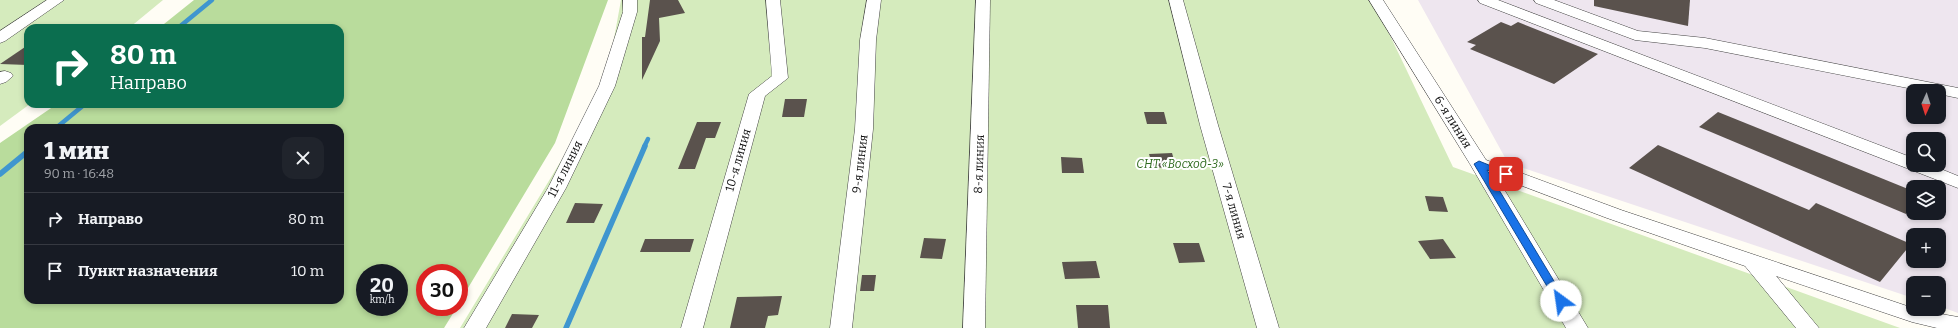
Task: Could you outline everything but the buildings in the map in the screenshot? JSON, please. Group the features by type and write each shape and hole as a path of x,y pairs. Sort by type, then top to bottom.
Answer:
{"street":[{"path":"0,38 57,0"},
{"name":"11-я линия","path":"475,328 557,188 607,86 630,12 630,0"},
{"name":"10-я линия","path":"692,328 731,183 757,94 780,78 773,0"},
{"name":"9-я линия","path":"841,328 864,129 868,40 874,0"},
{"name":"8-я линия","path":"974,328 983,0"},
{"name":"7-я линия","path":"1176,0 1209,125 1268,328"},
{"name":"6-я линия","path":"1376,0 1479,164 1577,328"},
{"path":"1485,0 1906,162"},
{"path":"1541,0 1635,35 1705,43 1958,93"},
{"path":"1479,164 1753,262 1912,315 1958,325"},
{"path":"1932,172 1958,182"},
{"path":"1753,262 1808,328"}],"shaded area":[{"path":"1418,0 1958,0 1958,313 1946,309 1946,276 1906,276 1906,296 1508,163"}],"green space":[{"path":"0,0 163,0 134,24 24,24 25,108 0,126"},
{"path":"194,0 608,0 555,143 468,288 468,264 416,264 416,316 451,316 444,328 0,328 0,143 24,127 24,304 344,304 344,124 28,124 51,108 344,108 344,24 164,24"},
{"name":"СНТ «Восход-3»","path":"621,0 1373,0 1453,167 1900,328 460,328 605,88"}],"waterway":[{"path":"183,24 212,0"},
{"path":"61,124 80,108"},
{"path":"644,147 648,139"},
{"path":"566,328 645,146"},
{"path":"0,174 24,154"}],"route":[{"path":"1506,174 1479,164 1561,301"}]}
